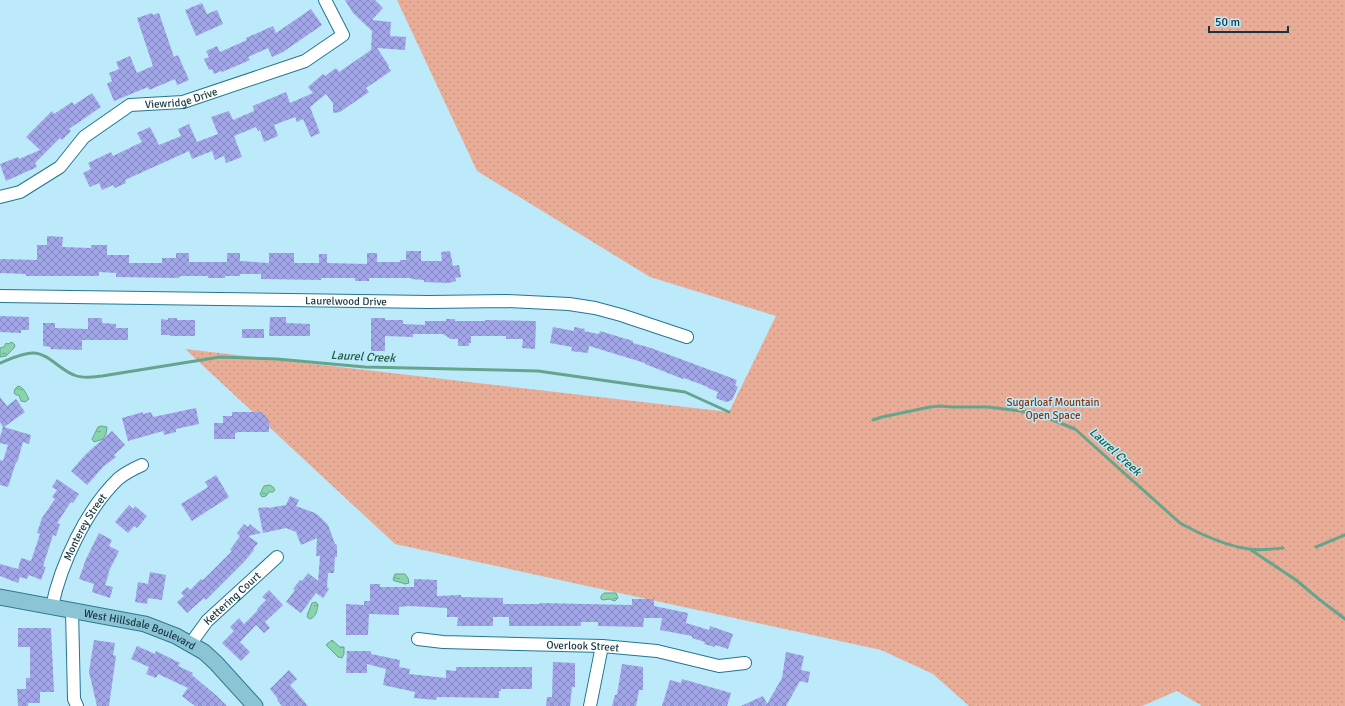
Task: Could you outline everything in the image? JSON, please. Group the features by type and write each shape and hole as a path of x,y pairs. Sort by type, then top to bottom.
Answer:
{"main road":[{"name":"West Hillsdale Boulevard","path":"0,597 145,624 176,636 191,643 216,663 255,706"}],"street":[{"name":"Viewridge Drive","path":"0,197 20,192 60,167 84,137 130,105 183,102 305,62 343,35 325,0"},
{"name":"Laurelwood Drive","path":"0,296 429,302 506,301 569,304 595,308 621,315 687,336"},
{"name":"Monterey Street","path":"52,606 55,592 73,546 84,524 97,504 118,479 129,471 142,465"},
{"name":"Kettering Court","path":"191,643 207,621 277,558"},
{"path":"72,610 74,699 76,706"},
{"name":"Overlook Street","path":"418,639 443,642 602,646 656,651 719,666 745,663"},
{"path":"590,706 602,646"}],"green space":[{"name":"Sugarloaf Mountain Open Space","path":"397,0 1345,0 1345,706 1202,706 1177,691 1142,706 969,706 933,674 881,650 395,544 185,349 729,412 776,316 650,277 477,171"}],"water":[{"path":"12,342 15,345 14,348 6,356 0,357 0,348 4,347 6,343 8,344"},
{"path":"18,386 23,389 29,399 25,402 21,401 19,395 14,393"},
{"path":"98,427 107,427 106,434 103,439 94,442 92,439"},
{"path":"270,485 275,490 262,497 260,494 264,486"},
{"path":"395,574 405,574 409,583 405,584 393,580"},
{"path":"604,593 616,593 618,598 615,601 609,599 603,600 601,599 601,596"},
{"path":"316,602 318,605 317,612 314,617 310,619 307,617 308,613 312,603"},
{"path":"332,640 340,647 344,647 344,654 342,658 338,657 326,645"}],"building":[{"path":"345,0 375,0 383,8 372,20 391,22 390,36 406,37 405,50 377,48 391,71 366,88 369,92 340,112 333,113 333,103 326,94 310,107 320,133 311,137 303,119 297,122 295,117 274,125 278,136 264,142 260,130 258,131 256,127 234,136 242,157 226,163 224,156 215,160 212,151 192,159 189,151 125,180 126,183 115,188 113,185 102,190 99,183 90,187 83,173 91,169 88,163 111,152 113,156 142,142 137,133 150,127 159,145 181,136 178,129 189,124 197,142 218,134 211,117 229,111 233,120 254,111 253,106 286,92 290,103 313,93 308,87 323,74 325,76 336,68 339,72 371,50 372,31 353,13"},
{"path":"202,3 207,14 217,10 223,24 196,36 185,10"},
{"path":"311,9 322,25 283,52 272,57 268,48 248,57 250,60 222,72 221,71 214,74 212,69 209,70 204,59 209,57 206,51 217,46 220,52 273,26 276,33"},
{"path":"152,13 153,15 159,13 174,57 178,55 189,80 177,85 175,79 149,90 148,87 114,101 107,84 112,81 109,73 119,69 116,62 130,56 137,73 153,66 137,18"},
{"path":"92,93 101,107 69,129 71,131 62,140 60,138 35,163 37,167 6,181 0,164 18,157 19,159 40,150 26,137 52,111 54,114 72,102 74,105"},
{"path":"47,236 63,237 62,247 91,248 91,245 107,245 107,255 129,255 129,263 162,263 162,258 176,258 176,253 189,253 189,262 227,262 227,253 240,253 240,261 269,263 269,253 294,253 294,263 319,263 319,254 327,254 327,263 367,264 367,253 377,253 377,262 400,262 400,260 406,260 406,251 421,251 421,261 442,261 441,252 450,251 453,266 459,265 461,277 455,278 456,281 449,283 424,282 424,280 411,278 369,278 369,281 355,281 355,278 321,278 321,280 261,279 261,274 240,274 240,276 225,276 225,278 208,278 208,276 180,276 177,278 116,277 116,273 99,272 99,276 26,276 26,274 0,273 0,259 37,260 37,245 47,245"},
{"path":"0,316 29,317 29,330 21,330 21,333 0,332"},
{"path":"270,317 286,317 286,323 310,324 310,336 269,336"},
{"path":"88,318 102,318 102,323 116,324 116,328 128,328 128,340 82,340 82,350 50,349 51,347 43,346 43,323 55,323 55,328 88,329"},
{"path":"168,318 177,318 177,320 195,320 195,336 161,335 161,319 168,320"},
{"path":"371,318 403,320 403,324 425,325 425,321 446,321 446,319 455,319 455,321 536,321 535,349 522,348 523,339 506,339 506,336 471,336 471,343 469,343 469,346 458,346 458,339 451,339 443,334 413,334 413,337 385,336 385,351 371,351"},
{"path":"553,327 574,331 574,327 599,334 600,331 633,341 633,343 651,348 737,380 735,385 738,387 732,400 726,402 716,398 718,392 708,387 684,378 683,379 645,363 589,346 588,353 571,351 572,347 550,343"},
{"path":"242,329 264,329 264,338 242,338"},
{"path":"0,397 7,406 16,399 25,412 4,427 31,435 29,444 23,442 8,487 0,485 0,460 3,461 8,445 0,443 3,427 0,422"},
{"path":"196,408 199,424 176,429 176,432 164,435 163,431 128,441 122,418 143,412 143,414 151,412 153,417"},
{"path":"232,412 262,412 269,421 269,432 237,432 235,433 235,439 214,439 214,423 223,423 223,416 232,416"},
{"path":"112,431 125,445 114,455 116,457 104,466 87,485 71,471 86,454"},
{"path":"216,475 229,497 192,521 181,504 208,487 205,482"},
{"path":"57,479 79,494 73,503 71,502 57,523 60,524 56,536 53,535 43,566 46,567 41,580 29,575 27,579 20,577 18,583 0,576 0,564 18,569 21,558 31,561 40,534 37,533 42,518 55,499 52,497 57,490 52,487"},
{"path":"290,496 299,500 296,506 315,513 328,525 335,544 337,545 337,557 335,557 334,573 328,573 327,587 329,589 323,598 316,593 301,613 286,602 295,590 293,589 308,573 318,581 320,556 316,556 317,538 301,545 296,532 286,528 263,533 258,508 286,505"},
{"path":"129,505 133,509 135,506 147,516 137,528 134,526 128,533 115,522"},
{"path":"244,524 248,527 250,524 261,533 248,536 258,543 253,549 254,550 206,600 204,598 187,613 177,602 184,596 181,593 187,587 190,590 201,579 203,580 232,551 230,550 240,536 237,533"},
{"path":"99,533 112,540 109,546 119,551 108,573 105,585 113,587 110,598 92,592 94,584 79,579 86,559"},
{"path":"150,572 166,575 162,600 148,598 147,604 135,602 138,582 148,584"},
{"path":"414,579 437,580 437,596 461,595 461,597 503,598 503,604 540,603 632,605 632,599 654,599 654,606 688,613 686,623 709,630 710,626 733,634 728,649 715,645 715,647 704,644 705,642 692,638 692,636 660,630 662,618 644,618 643,627 598,626 598,622 581,622 581,626 509,626 509,617 493,617 493,626 457,626 458,617 447,617 447,608 409,606 399,607 399,615 369,614 368,635 346,635 346,604 364,605 364,601 370,601 370,584 380,584 380,587 414,587"},
{"path":"269,590 283,605 265,622 270,628 264,633 256,625 240,642 250,652 241,661 222,643 234,631 230,627 239,618 244,624 258,610 257,609 266,600 262,597"},
{"path":"18,628 51,628 54,692 40,692 40,703 28,703 28,706 18,706 17,689 26,689 26,678 30,678 30,647 18,647"},
{"path":"94,640 115,643 113,655 116,656 109,706 97,706 89,672"},
{"path":"137,646 155,654 156,651 180,663 178,666 193,673 192,675 227,706 195,706 182,696 188,688 158,674 156,678 146,674 149,667 131,659"},
{"path":"347,651 371,651 371,654 400,660 399,667 410,669 409,674 446,678 446,670 456,671 456,667 532,667 532,689 501,689 501,691 499,691 499,698 437,697 436,700 414,698 415,692 383,685 386,669 367,664 367,673 346,673"},
{"path":"786,652 804,656 801,670 810,672 808,683 800,681 786,706 741,706 763,696 767,704 782,678"},
{"path":"553,662 575,663 575,687 572,687 570,706 546,706 547,697 552,697"},
{"path":"622,664 643,667 643,690 639,690 636,706 612,706 615,695 617,695"},
{"path":"289,670 297,679 290,685 308,706 282,706 270,689"},
{"path":"682,679 731,693 727,706 662,706 670,680 681,683"}],"waterway":[{"name":"Laurel Creek","path":"0,363 16,356 33,353 44,356 69,373 85,377 102,376 220,357 277,359 365,367 538,371 685,392 729,412"},
{"name":"Laurel Creek","path":"873,420 940,406 988,407 1040,415 1075,429 1180,523 1214,539 1232,545 1257,550 1283,548"},
{"name":"Laurel Creek","path":"1316,547 1345,535"},
{"path":"1251,550 1296,580 1345,619"}]}
